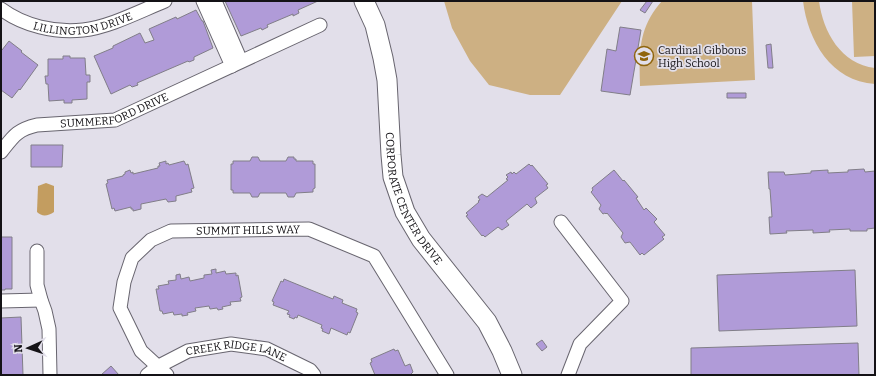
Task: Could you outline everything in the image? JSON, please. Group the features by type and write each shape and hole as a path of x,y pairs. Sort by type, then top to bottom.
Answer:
{"street":[{"name":"LILLINGTON DRIVE","path":"1,9 24,22 45,28 84,30 116,21 165,1"},
{"path":"204,1 236,63"},
{"path":"215,1 236,63"},
{"name":"CORPORATE CENTER DRIVE","path":"364,1 375,25 383,58 387,80 393,176 405,212 421,239 487,322 512,375"},
{"name":"SUMMERFORD DRIVE","path":"1,152 19,131 27,127 37,125 115,120 320,25"},
{"path":"561,222 622,301 580,344 568,375"},
{"name":"SUMMIT HILLS WAY","path":"157,372 141,351 120,308 124,282 132,258 151,240 171,231 309,229 374,256 447,375"},
{"path":"37,251 37,285 49,329 50,375"},
{"path":"1,301 41,300"},
{"name":"CREEK RIDGE LANE","path":"157,372 188,351 231,344 267,349 310,370 314,375"}],"shaded area":[{"path":"444,1 622,1 560,95 530,95 489,85 470,61 452,28"},
{"path":"662,1 752,1 755,80 640,86 640,52 644,31 654,11"},
{"path":"803,1 819,1 825,24 836,45 852,60 875,68 875,84 859,81 846,75 834,67 824,56 816,44 810,30"},
{"path":"852,1 875,1 875,56 854,57"},
{"path":"46,183 54,186 54,212 43,215 37,212 38,186"}],"building":[{"path":"225,1 318,1 298,10 299,13 293,16 293,14 267,25 268,27 262,30 261,28 241,36"},
{"path":"647,1 653,1 645,13 640,10"},
{"path":"196,10 203,21 213,48 194,57 194,60 188,61 137,83 138,85 132,87 130,85 111,94 94,56 113,48 113,46 140,33 145,43 154,40 149,29 176,17 177,19"},
{"path":"620,27 641,30 630,95 601,91 607,49 616,51"},
{"path":"9,41 38,65 20,90 19,89 12,98 1,90 1,49 2,50"},
{"path":"771,44 773,68 768,68 766,45"},
{"path":"63,56 70,56 70,58 85,58 86,75 90,75 90,82 87,82 87,99 72,100 72,103 64,103 64,100 49,101 48,84 46,84 45,76 48,76 48,59 63,59"},
{"path":"727,93 746,93 746,98 727,98"},
{"path":"31,145 63,145 62,167 31,167"},
{"path":"252,157 258,157 260,161 286,161 288,157 294,157 296,161 313,161 313,164 315,164 315,188 313,189 313,192 296,193 294,197 288,197 286,193 260,193 258,197 252,197 250,193 233,193 233,190 231,190 231,164 233,164 233,161 250,161"},
{"path":"166,161 166,164 168,163 169,165 184,161 186,165 188,164 194,188 191,189 192,192 176,196 176,201 168,202 166,199 141,204 141,209 133,211 131,207 115,211 114,208 112,209 106,184 108,183 107,180 123,176 125,172 130,170 133,174 158,168 158,166 160,166 159,163"},
{"path":"529,164 531,166 532,165 548,184 546,185 548,188 535,198 537,203 531,208 527,204 506,221 509,225 502,230 498,227 485,237 483,235 482,236 466,216 468,215 466,213 479,202 478,201 480,200 478,197 482,194 487,197 508,180 506,179 508,177 506,175 511,172 512,174 514,172 516,174"},
{"path":"864,169 865,172 875,171 875,228 867,229 867,231 850,231 850,229 829,230 830,232 813,233 813,230 786,231 787,233 770,234 769,217 772,217 768,172 784,172 785,175 811,173 811,171 828,170 828,173 848,172 848,170"},
{"path":"614,170 638,197 636,198 644,210 646,208 657,219 654,222 665,235 662,237 664,239 644,255 642,253 640,255 630,242 625,243 621,237 623,233 607,213 603,214 599,209 601,205 591,192 593,190 592,188"},
{"path":"1,237 12,237 12,289 5,290 1,290"},
{"path":"216,269 216,273 225,271 226,274 236,273 236,276 238,275 242,297 240,298 241,301 230,302 231,305 222,307 223,309 218,310 217,308 210,309 209,306 195,308 196,311 182,316 182,314 174,315 173,312 163,314 162,311 160,311 156,289 159,289 158,286 169,284 168,281 176,280 176,275 180,274 181,279 189,277 190,281 204,278 204,275 212,274 211,270"},
{"path":"855,270 857,326 719,331 717,275"},
{"path":"284,279 333,299 334,296 343,300 342,303 357,309 356,312 358,313 350,333 348,332 347,335 331,328 329,334 322,331 322,325 298,315 297,318 295,317 294,319 289,317 290,315 287,314 289,311 273,305 274,302 272,301 281,281 283,282"},
{"path":"21,317 23,375 1,375 1,318"},
{"path":"542,340 547,347 542,351 536,344"},
{"path":"858,343 859,375 691,375 691,348"},
{"path":"394,349 395,351 398,350 405,366 410,364 413,372 410,375 375,375 370,363 372,362 371,359"},
{"path":"111,366 119,375 101,375"}],"place":[{"name":"Cardinal Gibbons High School","path":"644,56"}]}
